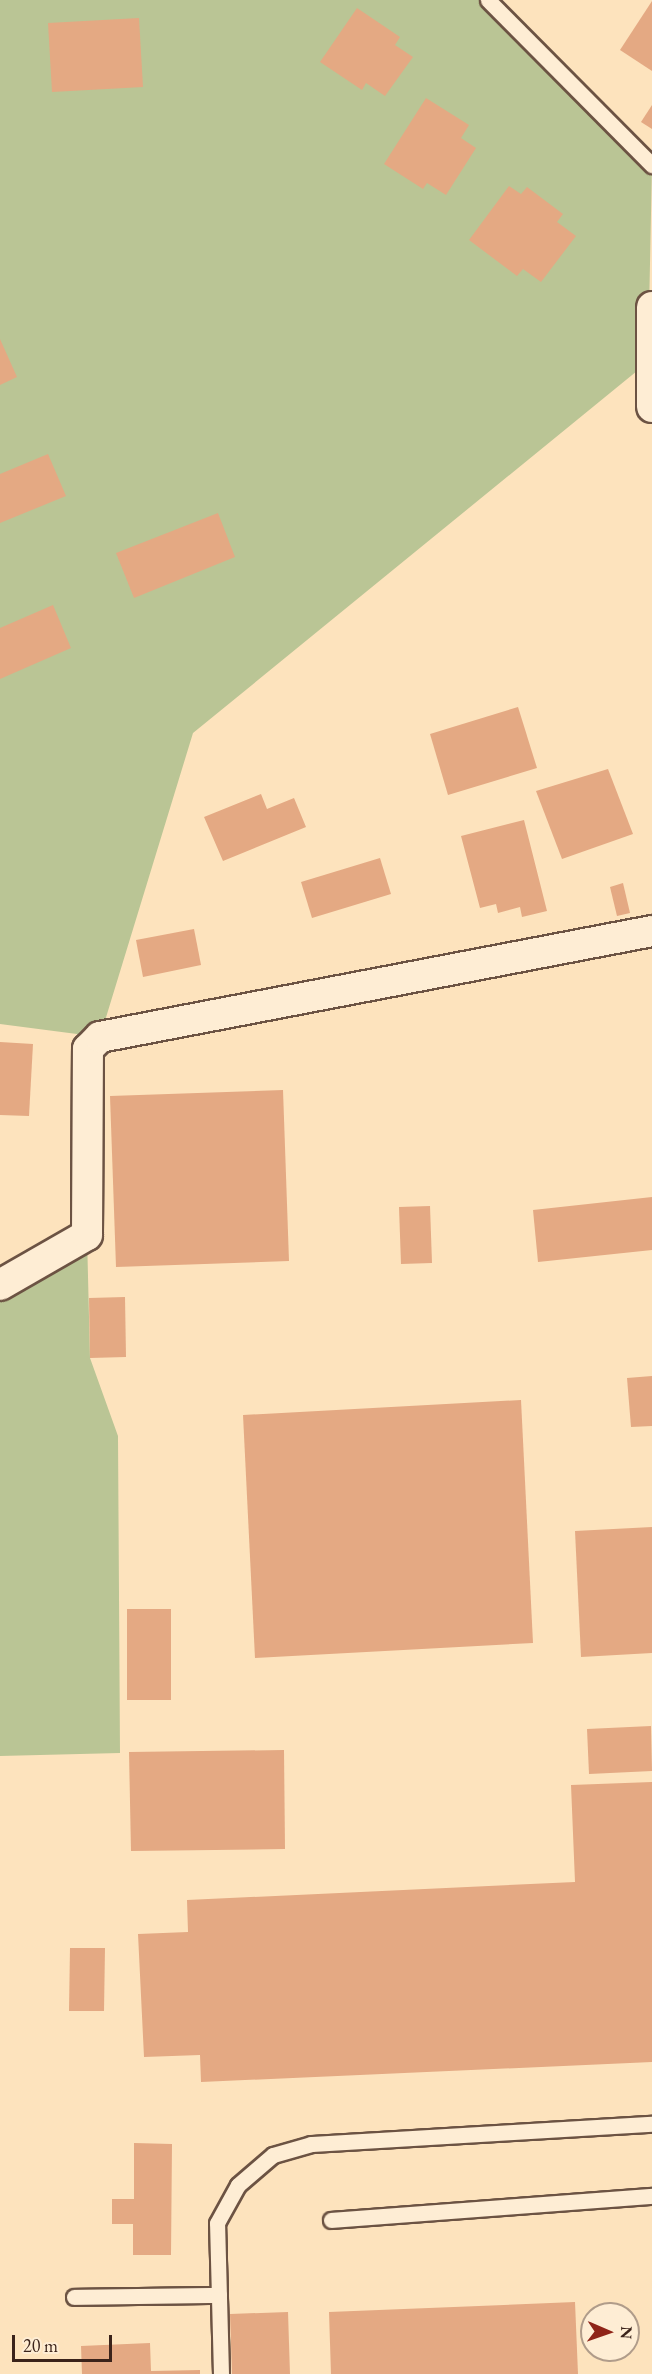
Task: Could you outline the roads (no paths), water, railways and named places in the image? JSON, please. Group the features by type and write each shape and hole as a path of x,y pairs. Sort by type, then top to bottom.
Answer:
{"street":[{"path":"652,307 652,407"},
{"path":"0,1285 87,1235 88,1049 100,1037 652,932"}],"lane":[{"path":"488,0 652,165"},
{"path":"221,2374 217,2223 238,2185 273,2155 310,2144 652,2124"},
{"path":"331,2220 652,2196"},
{"path":"74,2297 219,2295"}]}
